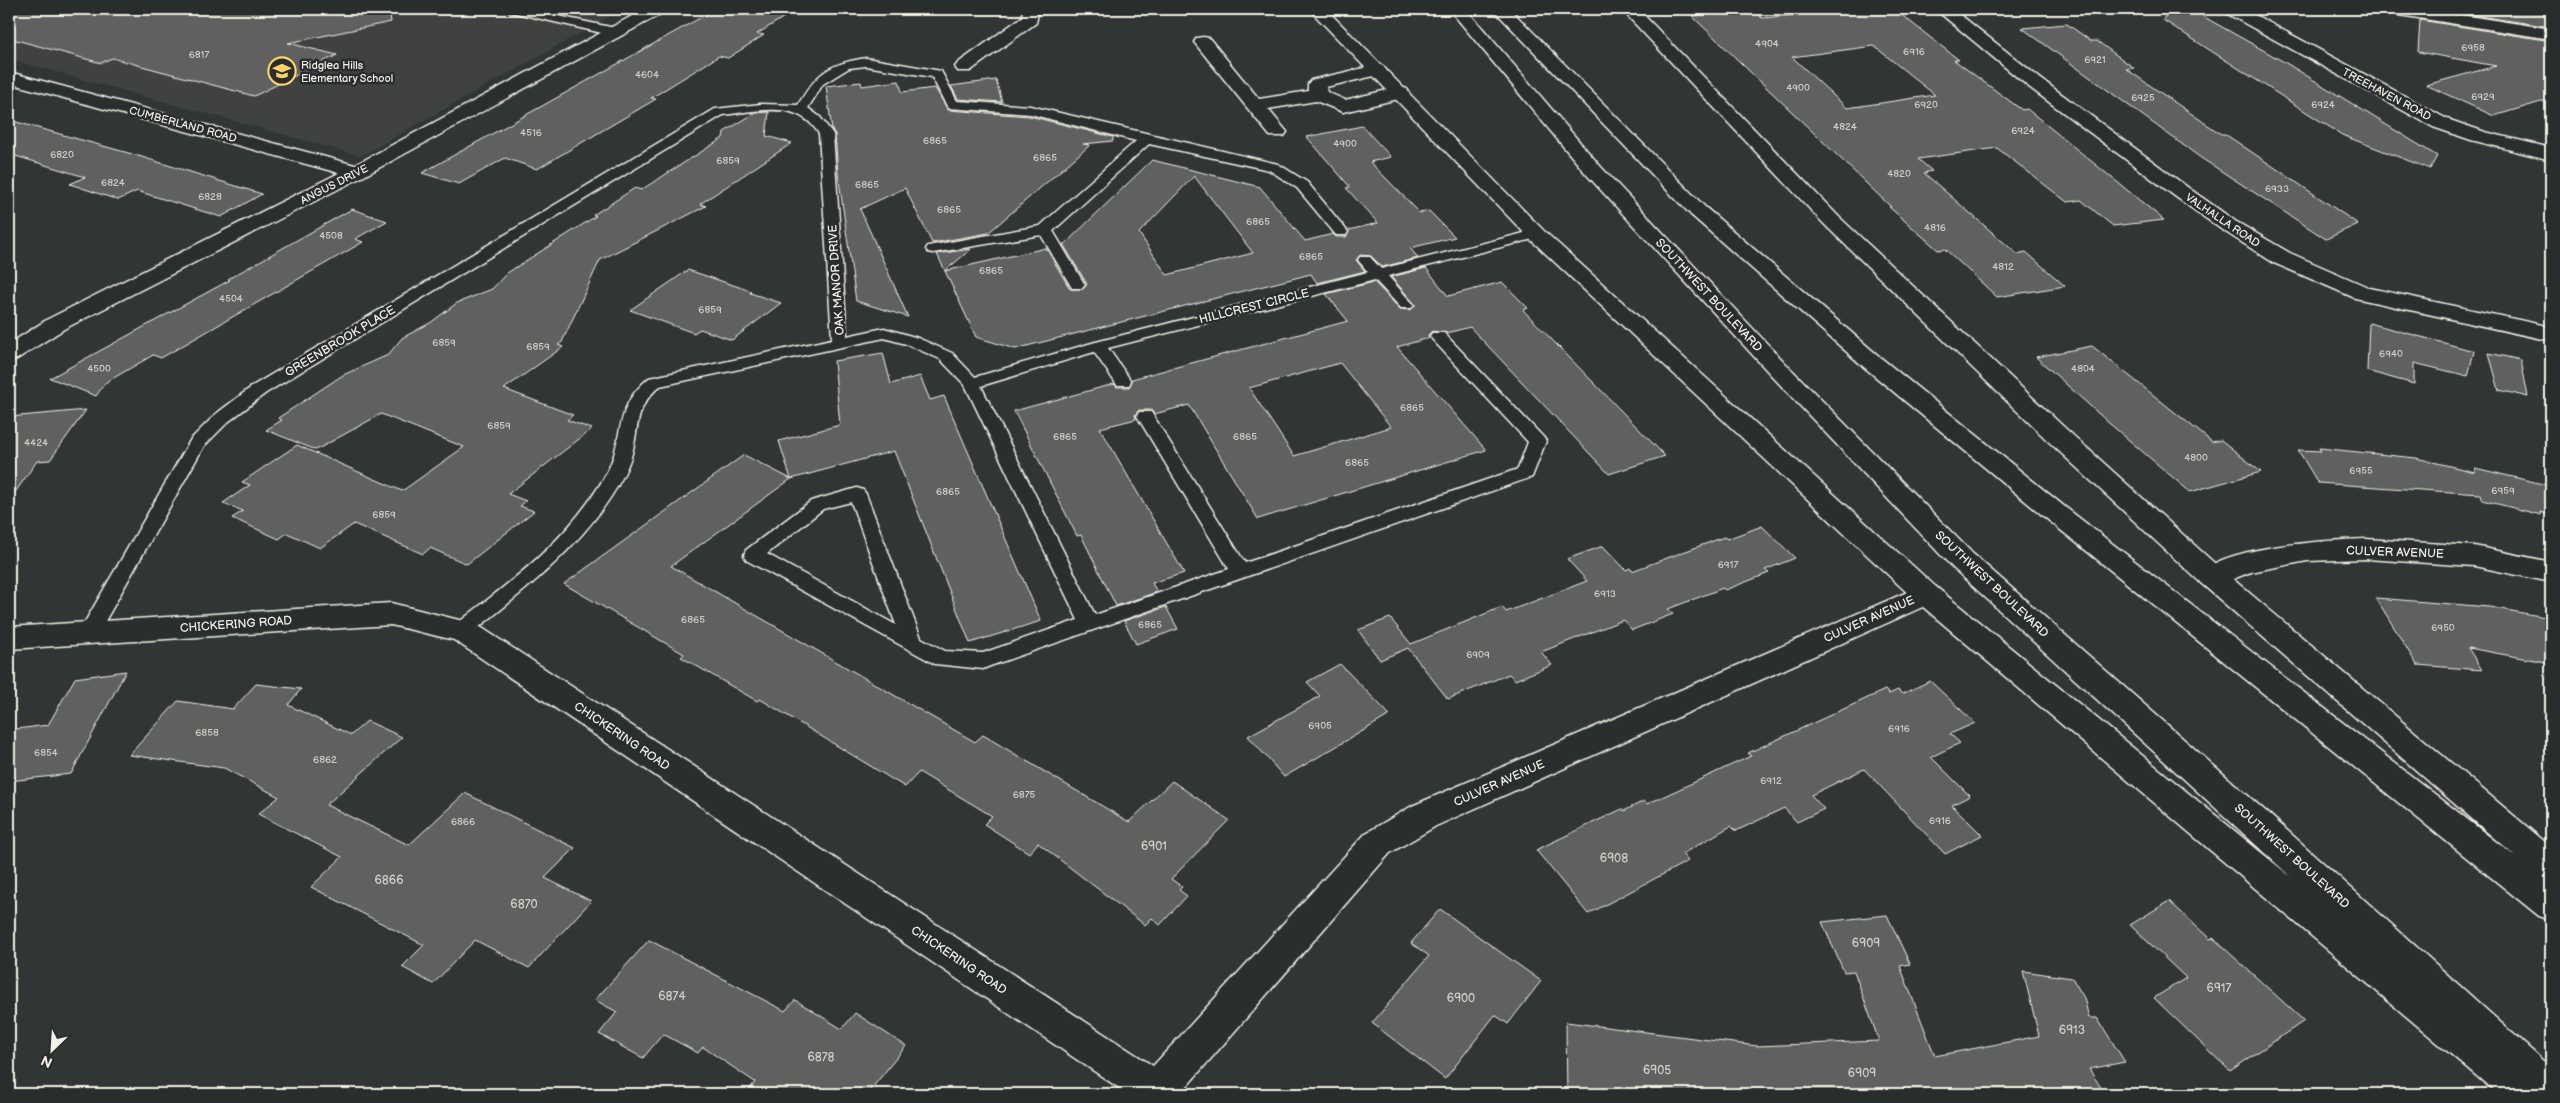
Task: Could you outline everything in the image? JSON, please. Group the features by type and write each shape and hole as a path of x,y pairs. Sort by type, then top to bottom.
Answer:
{"main road":[{"name":"ANGUS DRIVE","path":"9,354 56,324 357,172 657,9"},
{"path":"964,67 1030,19 1031,9"},
{"path":"1318,9 1536,234 1926,594 2532,1093"},
{"name":"SOUTHWEST BOULEVARD","path":"1457,9 1594,171 1780,371 1964,561 2259,826 2532,1093"},
{"path":"1501,9 1698,211 1865,357 2056,512 2551,904"},
{"path":"1630,9 1832,221 2057,435 2212,577 2551,867"},
{"name":"VALHALLA ROAD","path":"1943,9 2035,83 2183,193 2228,225 2282,258 2363,293 2551,334"},
{"name":"TREEHAVEN ROAD","path":"2232,9 2409,108 2440,123 2478,136 2551,154"},
{"path":"2393,9 2551,34"},
{"path":"1202,42 1277,132"},
{"path":"1318,95 1318,84 1377,70"},
{"name":"CUMBERLAND ROAD","path":"9,77 357,172"},
{"path":"1255,105 1318,95 1343,106 1400,93"},
{"name":"CULVER AVENUE","path":"2212,577 2246,563 2298,553 2366,549 2474,556 2551,572"},
{"name":"CULVER AVENUE","path":"1159,1092 1378,843 1424,816 1926,594"},
{"name":"CHICKERING ROAD","path":"9,638 391,614 461,631 472,636 1159,1092"}],"lane":[{"path":"511,9 615,32"},
{"path":"680,137 720,112 756,109 801,110 818,82 846,65 866,62 937,74 952,105 1030,110 1146,139 1274,167 1302,185 1342,232"},
{"name":"OAK MANOR DRIVE","path":"461,631 531,575 590,511 619,467 634,402 642,391 655,382 840,342 826,134 818,120 801,110"},
{"name":"GREENBROOK PLACE","path":"88,634 197,443 222,418 260,389 680,137"},
{"path":"933,249 1045,230 1146,139"},
{"path":"1045,230 1077,285"},
{"name":"HILLCREST CIRCLE","path":"972,383 1098,346 1536,234"},
{"path":"1365,260 1406,305"},
{"path":"840,342 884,333 912,341 946,356 972,383 1090,624"},
{"path":"913,643 857,494 817,505 753,555 942,659 983,661 1526,473 1537,442 1438,336"},
{"path":"1098,346 1123,381"},
{"path":"1145,416 1241,572"}],"shaded area":[{"name":"Ridglea Hills Elementary School","path":"9,9 623,9 361,156 9,59"}],"building":[{"path":"9,9 389,9 391,22 288,43 337,55 254,96 112,58 101,63 9,38"},
{"path":"716,9 797,9 757,34 764,35 728,58 719,56 651,98 656,99 537,169 505,158 459,184 422,173"},
{"path":"1862,9 1894,9 1959,60 1954,60 2022,110 2027,109 2164,220 2113,226 2081,200 2067,202 1997,148 1918,159 1932,171 1924,173 2017,254 2026,252 2065,286 1997,297 1945,249 1938,250 1889,207 1891,207 1692,16 1754,10 1762,18","holes":["1874,46 1935,95 1847,108 1792,57"]},
{"path":"2169,9 2190,9 2286,63 2437,156 2430,169 2342,135 2163,20"},
{"path":"2434,9 2551,9 2551,27"},
{"path":"2420,20 2551,41 2551,99 2494,116 2426,85 2496,66 2418,52"},
{"path":"2067,24 2091,41 2097,41 2134,68 2126,69 2358,224 2326,239 2201,158 2022,28"},
{"path":"996,80 1002,102 958,99 951,86"},
{"path":"899,81 902,92 935,88 948,110 1029,116 1113,137 1113,141 1083,144 1090,145 988,233 932,243 905,188 860,209 908,317 856,301 838,173 835,134 832,130 826,86 861,82 862,86"},
{"path":"769,112 766,136 792,143 700,204 706,206 600,260 562,342 558,345 563,347 504,389 573,415 567,420 592,429 508,494 526,501 520,506 534,511 467,564 430,548 423,554 354,524 320,548 287,533 279,539 232,518 243,511 223,503 250,485 242,482 297,445 402,491 464,447 381,414 316,450 266,430 282,420 278,418 343,375 388,355 402,338 430,323 457,303 492,289 507,273 596,216 593,215 635,188 641,190 723,138 724,132 755,113"},
{"path":"9,120 132,154 262,194 221,217 137,191 118,200 70,184 85,177 9,154"},
{"path":"1362,126 1391,157 1370,162 1420,213 1429,211 1455,237 1410,248 1418,258 1382,267 1371,256 1360,255 1356,260 1365,271 1317,283 1311,274 1015,349 976,337 937,254 971,249 945,271 1046,248 1070,289 1083,289 1087,284 1063,244 1152,160 1260,187 1305,241 1333,234 1336,237 1346,237 1349,230 1378,223 1346,188 1350,187 1307,137","holes":["1194,176 1253,253 1167,275 1139,233"]},
{"path":"352,209 387,221 355,239 363,242 161,358 153,355 105,383 96,396 50,378 230,280 228,279"},
{"path":"1426,268 1448,296 1502,282 1528,308 1523,310 1665,456 1609,474 1470,327 1447,333 1432,331 1428,335 1429,338 1397,347 1486,450 1258,519 1189,405 1154,414 1151,410 1139,410 1135,415 1136,419 1100,428 1184,573 1152,583 1157,592 1116,606 1081,535 1077,536 1014,411 1114,384 1117,387 1129,387 1132,379 1348,321 1326,294 1374,282 1400,309 1411,310 1415,304 1391,277","holes":["1340,363 1391,427 1294,456 1249,388"]},
{"path":"688,270 781,303 732,340 700,329 694,333 630,310"},
{"path":"2369,323 2474,351 2468,376 2414,363 2414,384 2367,371"},
{"path":"2092,346 2212,442 2221,440 2261,472 2190,492 2110,424 2036,357"},
{"path":"883,353 891,384 920,376 930,400 944,396 1041,621 970,643 894,451 791,479 779,441 840,425 834,361"},
{"path":"2489,353 2521,360 2528,397 2499,390"},
{"path":"86,410 50,460 37,461 9,501 9,417"},
{"path":"2319,448 2416,458 2475,472 2475,468 2551,486 2551,515 2540,512 2541,515 2482,500 2480,494 2318,483 2298,450 2321,451"},
{"path":"744,455 791,479 671,566 975,742 983,735 1129,822 1172,781 1229,820 1171,879 1182,887 1179,890 1187,896 1160,925 1152,918 1145,925 1038,843 1029,853 984,824 992,816 919,772 905,787 760,699 757,701 681,657 684,654 564,584"},
{"path":"1762,526 1795,558 1765,570 1769,573 1668,609 1673,614 1632,630 1623,620 1541,652 1552,665 1515,680 1509,674 1448,699 1408,648 1380,660 1358,630 1390,618 1411,644 1502,607 1506,612 1587,581 1567,559 1603,546 1626,570 1630,568 1632,571 1724,537 1727,539"},
{"path":"2376,598 2489,607 2551,618 2551,663 2468,648 2482,670 2417,665"},
{"path":"1166,607 1178,629 1136,644 1124,621"},
{"path":"1340,664 1390,715 1284,777 1248,736 1320,696 1307,682"},
{"path":"126,671 71,774 9,781 9,730 48,725 75,678"},
{"path":"1930,681 1975,723 1950,734 1960,743 1931,757 1970,796 1952,805 1982,835 1945,854 1864,769 1811,795 1824,809 1797,822 1784,808 1736,831 1731,826 1682,854 1688,861 1588,914 1536,850 1622,809 1624,811 1644,801 1647,804 1751,756 1748,753 1885,690 1889,694 1898,690 1902,694"},
{"path":"256,684 301,689 288,705 351,735 367,721 402,737 326,805 409,845 465,793 575,848 545,878 591,901 529,968 475,940 433,984 402,967 424,945 311,887 342,857 258,814 279,797 224,768 129,755 178,701 233,709"},
{"path":"2169,901 2210,939 2213,938 2304,1021 2230,1071 2154,998 2186,978 2130,925"},
{"path":"1440,909 1541,981 1508,1024 1495,1015 1445,1079 1372,1023 1429,956 1411,943"},
{"path":"1887,915 1910,964 1900,966 1935,1056 2039,1036 2023,971 2072,978 2084,998 2089,1018 2097,1018 2125,1062 2089,1069 2105,1094 1567,1094 1566,1022 1757,1046 1879,1041 1854,971 1844,972 1822,922"},
{"path":"649,940 785,1011 795,1000 842,1029 855,1013 906,1046 867,1094 746,1094 755,1082 703,1047 698,1053 663,1034 643,1058 599,1034 617,1012 595,1000"}],"place":[{"name":"Ridglea Hills Elementary School","path":"282,71"}]}
